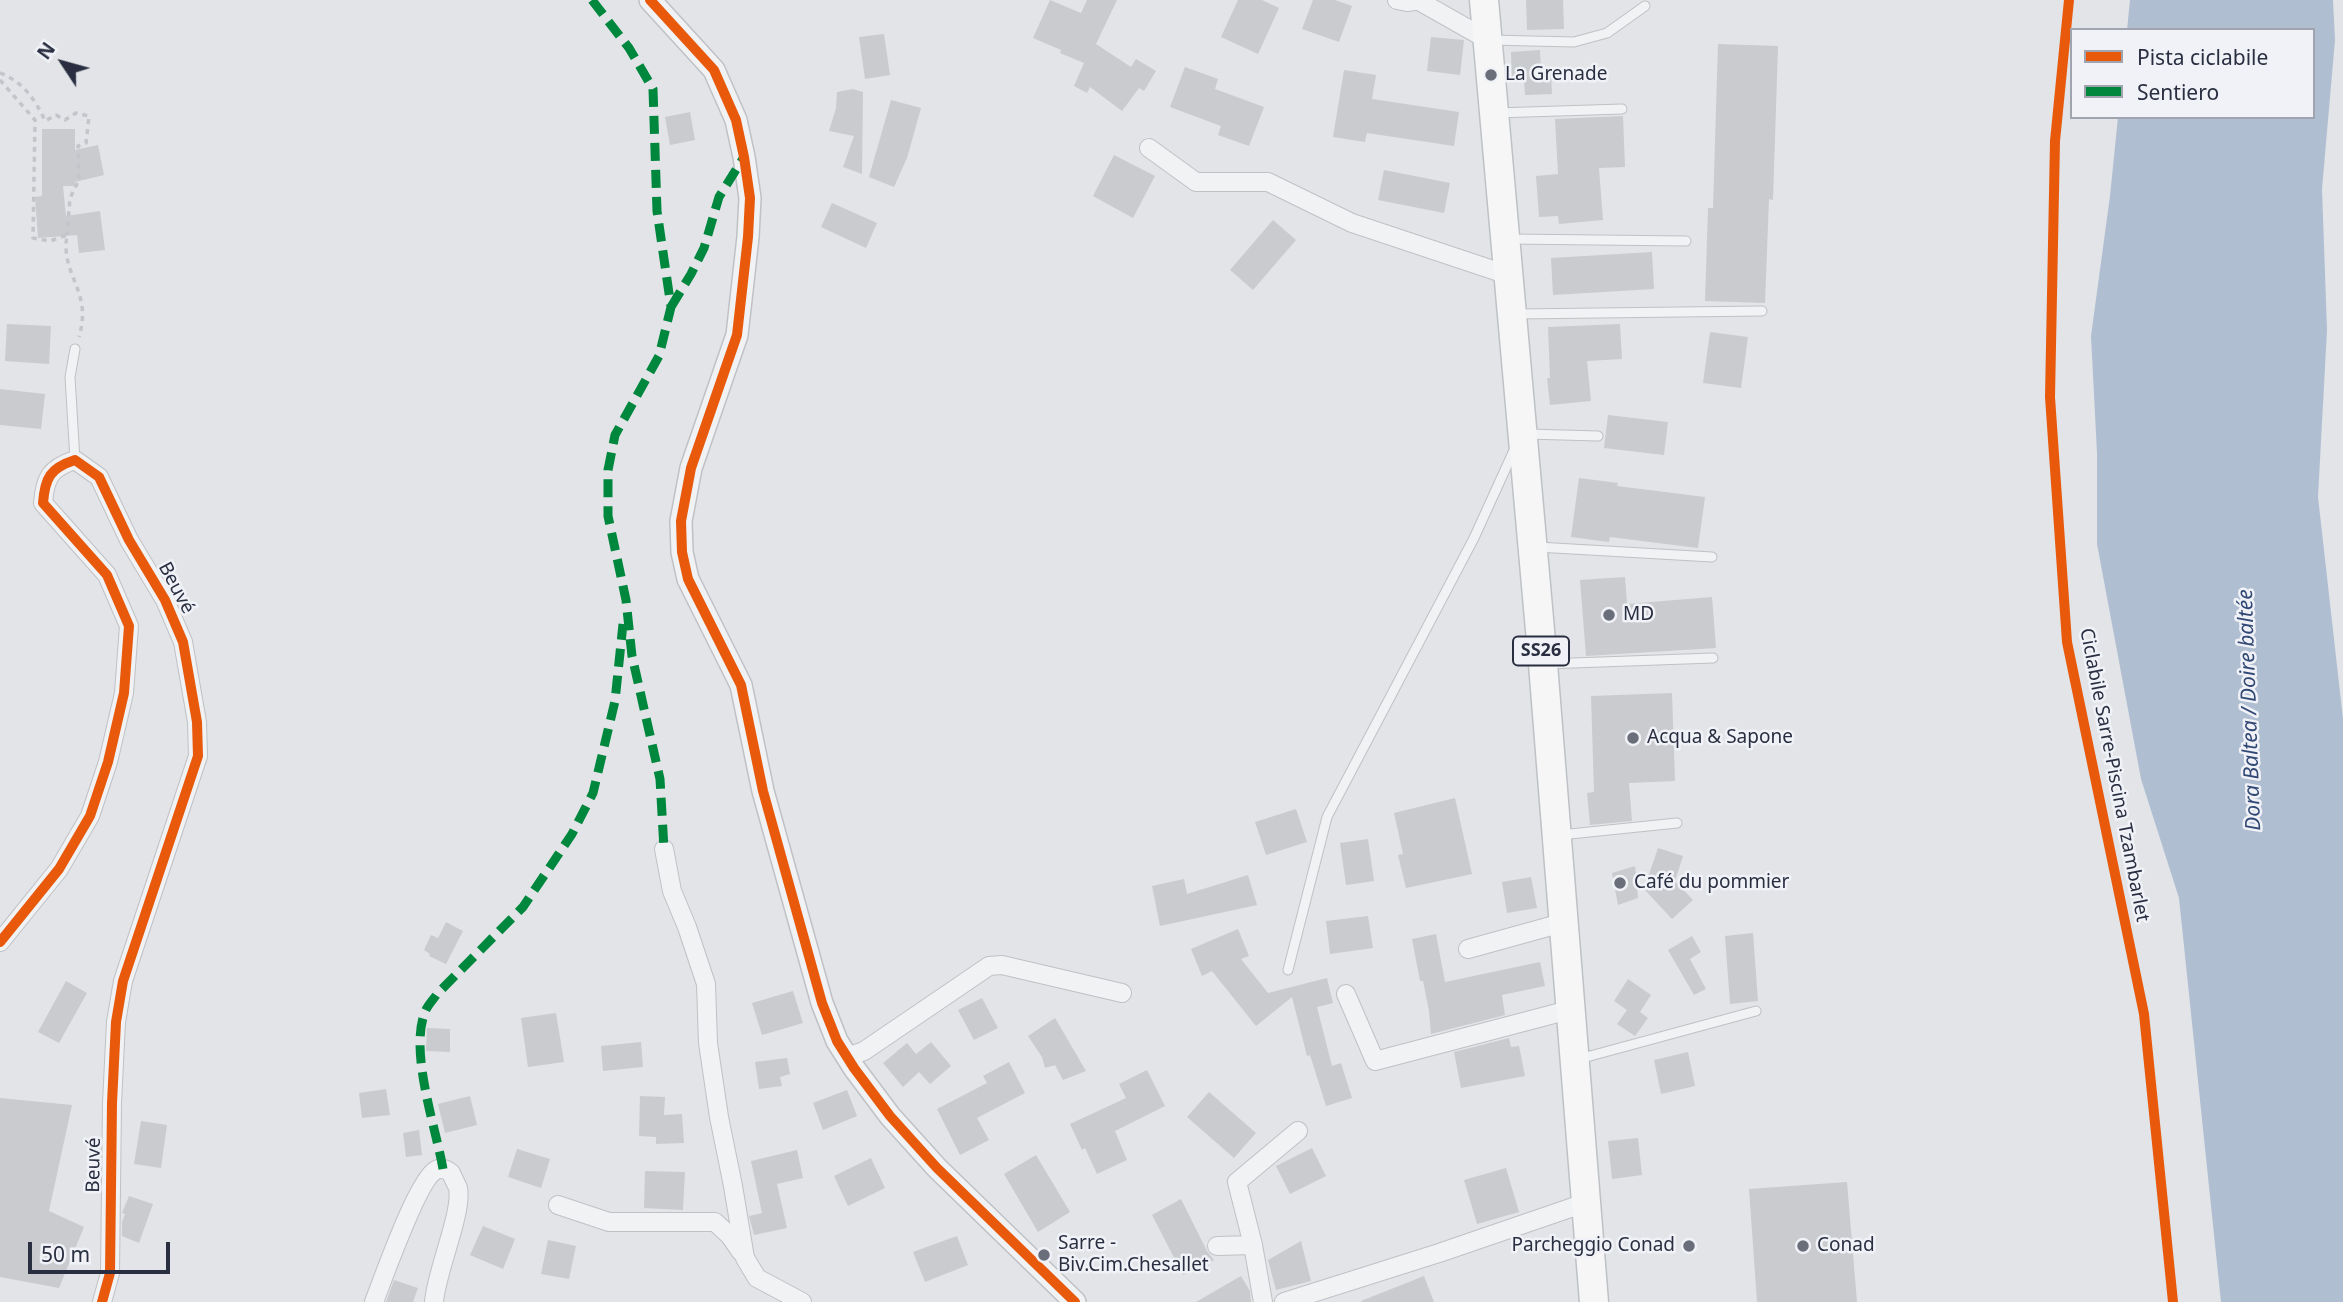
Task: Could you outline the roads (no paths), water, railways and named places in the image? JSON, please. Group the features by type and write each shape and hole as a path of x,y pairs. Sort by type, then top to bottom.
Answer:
{"main road":[{"name":"SS26","path":"1484,0 1543,664 1594,1302"}],"street":[{"path":"650,0 714,70 736,120 750,198 737,335 691,468 681,521 681,552 688,579 741,685 764,790 822,1003 837,1041 890,1116 937,1168 1075,1302"},
{"path":"1397,0 1420,0 1488,40"},
{"path":"1149,148 1196,182 1268,181 1352,223 1508,275"},
{"path":"0,942 59,869 90,816 108,762 124,692 129,626 107,575 43,503 45,481 61,464 75,460"},
{"name":"Beuvé","path":"75,460 99,477 129,540 165,600 183,642 197,722 198,756 123,981 116,1022 110,1273 103,1302"},
{"path":"664,849 672,891 706,984 708,1043 745,1258"},
{"path":"1468,949 1562,923"},
{"path":"847,1057 864,1051 989,966 1002,965 1122,993"},
{"path":"1346,995 1375,1061 1570,1010"},
{"path":"1263,1302 1253,1245 1237,1181 1298,1131"},
{"path":"374,1302 422,1186 435,1170 443,1169 452,1172 458,1190 455,1216 434,1302"},
{"path":"1284,1302 1585,1203"},
{"path":"558,1205 609,1222 715,1222 730,1236 757,1278 802,1302"},
{"path":"1217,1246 1253,1245"}],"lane":[{"path":"1488,40 1574,42 1607,33 1644,6"},
{"path":"1494,113 1622,108"},
{"path":"1505,239 1686,241"},
{"path":"1512,314 1762,311"},
{"path":"75,349 70,377 75,460"},
{"path":"1288,970 1327,817 1474,538 1522,434 1598,436"},
{"path":"1531,547 1712,557"},
{"path":"1543,664 1713,658"},
{"path":"1555,836 1677,823"},
{"path":"1574,1060 1756,1011"}],"water":[{"name":"Dora Baltea / Doire baltée","path":"2130,0 2333,0 2335,40 2322,189 2327,330 2318,497 2343,719 2343,1302 2221,1302 2179,898 2141,779 2097,544 2097,453 2091,336 2118,119 2315,119 2315,28 2127,28"}],"place":[{"name":"La Grenade","path":"1491,75"},
{"name":"MD","path":"1609,615"},
{"name":"Acqua & Sapone","path":"1633,738"},
{"name":"Café du pommier","path":"1620,883"},
{"name":"Parcheggio Conad","path":"1689,1246"},
{"name":"Conad","path":"1803,1246"},
{"name":"Sarre - Biv.Cim.Chesallet","path":"1044,1255"}]}
